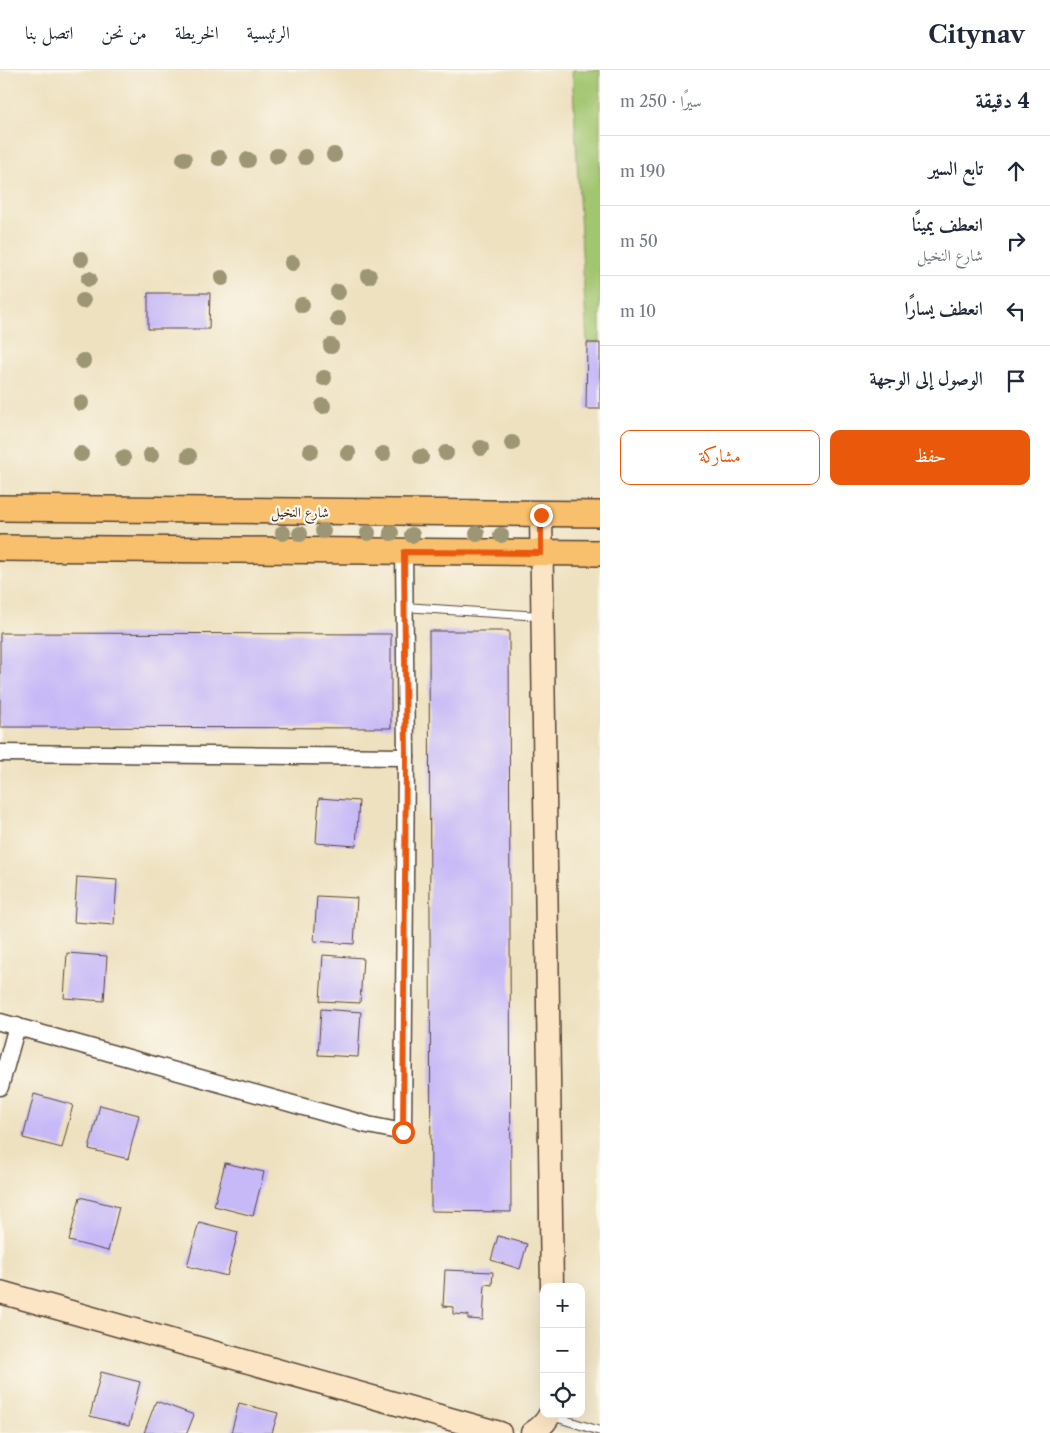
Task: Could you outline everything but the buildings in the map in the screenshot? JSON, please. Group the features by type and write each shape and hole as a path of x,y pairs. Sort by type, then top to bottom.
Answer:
{"main road":[{"name":"شارع النخيل","path":"0,508 541,515 600,514"},
{"path":"0,548 600,553"}],"street":[{"path":"541,515 552,1283"},
{"path":"0,1022 368,1125 403,1132 406,758 404,552"},
{"path":"0,753 406,758"},
{"path":"0,1087 17,1026"},
{"path":"0,1292 500,1433"},
{"path":"532,1433 547,1418"}],"lane":[{"path":"404,607 542,616"},
{"path":"559,1418 600,1431"}],"green space":[{"path":"572,70 600,70 600,343 587,343"}],"route":[{"path":"403,1132 406,758 404,552 541,553 541,515"}]}
